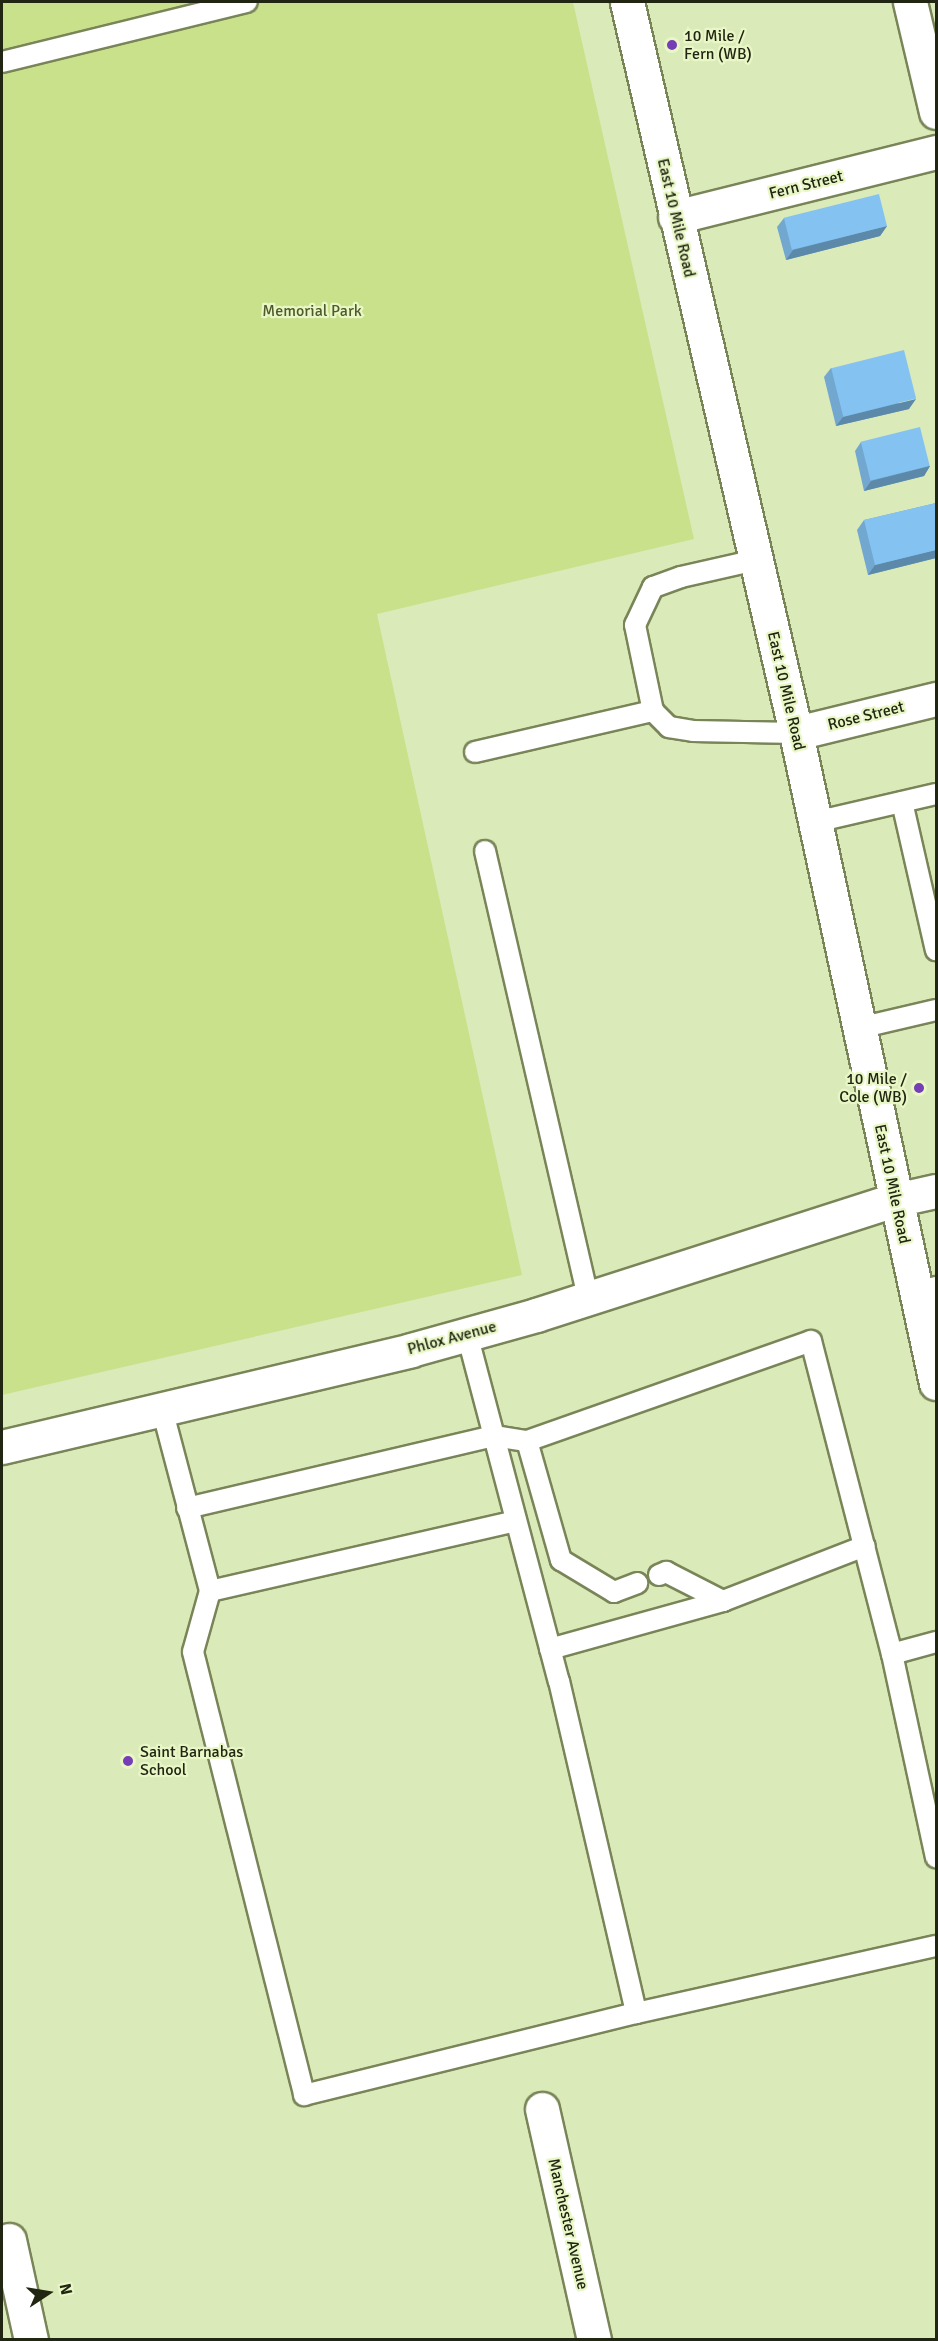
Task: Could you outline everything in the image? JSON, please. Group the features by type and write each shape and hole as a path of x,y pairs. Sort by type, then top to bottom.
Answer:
{"street":[{"name":"East 10 Mile Road","path":"627,2 675,218 796,733 895,1200 926,1290 936,1378"},
{"path":"910,2 936,112"},
{"name":"Fern Street","path":"675,218 936,152"},
{"name":"Rose Street","path":"796,733 936,699"},
{"name":"Phlox Avenue","path":"2,1447 466,1334 588,1298 895,1200 936,1191"},
{"name":"Manchester Avenue","path":"542,2109 594,2340"},
{"path":"9,2240 31,2340"}],"lane":[{"path":"2,62 247,2"},
{"path":"756,560 681,577 653,587 635,625 653,711 669,727 693,731 796,733"},
{"path":"476,752 653,711"},
{"path":"815,822 936,794"},
{"path":"902,802 936,950"},
{"path":"485,851 588,1298"},
{"path":"859,1029 936,1010"},
{"path":"466,1334 550,1649 636,2013"},
{"path":"187,1508 494,1436 527,1441 811,1341 892,1654 936,1857"},
{"path":"162,1409 210,1591 194,1652 304,2095 636,2013 936,1946"},
{"path":"527,1441 561,1560 614,1592 637,1583"},
{"path":"210,1591 516,1521"},
{"path":"550,1649 723,1601 865,1546"},
{"path":"659,1575 666,1572 723,1601"},
{"path":"892,1654 936,1642"}],"green space":[{"name":"Memorial Park","path":"2,2 573,2 694,539 377,614 522,1275 2,1395"}],"building":[{"path":"879,194 887,226 792,250 784,218"},
{"path":"904,350 916,399 843,417 831,368"},
{"path":"920,427 930,466 870,481 861,442"},
{"path":"936,503 936,550 875,565 864,520"}],"place":[{"name":"10 Mile / Fern (WB)","path":"672,45"},
{"name":"10 Mile / Cole (WB)","path":"919,1088"},
{"name":"Saint Barnabas School","path":"128,1761"}]}
